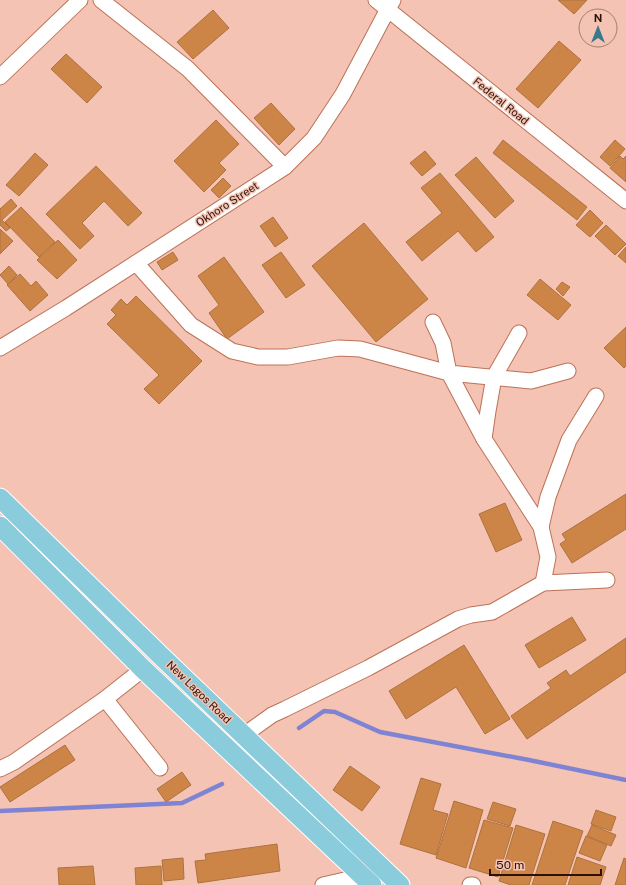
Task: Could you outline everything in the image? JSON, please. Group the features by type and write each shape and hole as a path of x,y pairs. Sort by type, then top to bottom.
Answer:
{"main road":[{"name":"New Lagos Road","path":"0,498 400,885"},
{"name":"New Lagos Road","path":"0,526 143,669 367,880"}],"street":[{"path":"0,77 80,0"},
{"path":"101,0 188,70 285,167"},
{"name":"Okhoro Street","path":"0,348 136,264 285,167 314,138 343,94 386,3"},
{"name":"Federal Road","path":"386,3 497,98 626,201"},
{"path":"136,264 191,325 232,351 258,357 288,357 338,348 360,349 449,373 531,381 568,371"},
{"path":"433,322 443,343 449,373 484,439 541,527 548,557 543,583"},
{"path":"484,439 494,377 519,333"},
{"path":"541,527 548,497 569,440 596,396"},
{"path":"244,735 272,715 285,710 368,668 458,619 471,615 492,612 543,583 607,580"},
{"path":"0,769 14,762 105,699 143,669"},
{"path":"105,699 160,768"},
{"path":"324,885 367,880"}],"building":[{"path":"558,0 587,0 574,14"},
{"path":"213,10 229,28 193,59 177,42"},
{"path":"559,41 581,60 538,108 516,89"},
{"path":"66,54 102,87 87,103 51,69"},
{"path":"271,103 295,129 279,145 254,118"},
{"path":"216,120 239,144 219,163 226,170 204,192 174,161"},
{"path":"503,140 587,207 577,220 493,153"},
{"path":"615,140 625,149 610,166 600,157"},
{"path":"425,151 436,164 422,176 410,163"},
{"path":"35,153 48,165 19,196 6,185"},
{"path":"620,156 623,159 626,156 626,182 610,168"},
{"path":"476,157 514,201 495,218 455,175"},
{"path":"96,166 142,213 128,226 104,201 82,223 94,236 80,249 46,214"},
{"path":"440,173 494,237 476,252 458,231 422,261 406,242 442,213 421,188"},
{"path":"223,178 231,186 219,198 211,190"},
{"path":"11,199 17,206 2,220 10,228 6,231 0,225 0,209"},
{"path":"21,207 55,242 39,257 5,222"},
{"path":"590,210 603,223 590,237 576,225"},
{"path":"273,217 288,238 275,247 260,226"},
{"path":"364,223 428,299 376,342 312,266"},
{"path":"606,225 626,244 615,255 595,236"},
{"path":"0,229 13,241 0,254"},
{"path":"58,240 77,260 57,279 37,260"},
{"path":"626,247 626,263 618,256"},
{"path":"173,252 178,260 162,270 157,262"},
{"path":"281,252 305,285 286,298 262,265"},
{"path":"224,257 264,312 227,339 209,313 219,305 198,276"},
{"path":"9,266 17,275 8,284 0,275"},
{"path":"20,274 31,286 36,281 48,295 30,311 7,285"},
{"path":"540,279 571,305 558,320 527,295"},
{"path":"562,282 570,287 563,296 556,289"},
{"path":"136,296 202,361 159,404 144,389 159,375 107,324 116,315 111,310 121,299 127,305"},
{"path":"626,327 626,366 624,368 604,348"},
{"path":"626,494 626,529 572,563 560,544 566,540 562,534"},
{"path":"505,503 522,540 496,552 479,514"},
{"path":"572,617 586,640 539,668 525,645"},
{"path":"626,638 626,672 527,739 511,716 551,688 547,683 566,670 570,676"},
{"path":"464,645 510,719 485,734 456,687 406,719 389,691"},
{"path":"65,745 75,760 10,802 0,787"},
{"path":"350,766 380,787 362,811 333,790"},
{"path":"182,772 191,785 166,802 157,789"},
{"path":"421,778 441,784 433,810 448,814 436,855 400,844"},
{"path":"454,801 483,810 466,868 436,858"},
{"path":"493,802 516,809 510,826 487,819"},
{"path":"596,810 616,817 611,831 591,824"},
{"path":"484,820 513,828 498,877 469,868"},
{"path":"553,821 583,831 565,885 532,885"},
{"path":"516,825 545,834 529,885 511,885 499,881"},
{"path":"592,825 616,835 611,846 587,836"},
{"path":"586,836 607,845 600,861 579,853"},
{"path":"277,844 280,871 198,883 195,861 206,860 205,854"},
{"path":"577,857 606,867 600,885 568,885"},
{"path":"183,858 184,879 164,881 162,860"},
{"path":"624,858 626,859 626,885 615,885"},
{"path":"93,866 95,885 59,885 58,868"},
{"path":"161,866 162,885 136,885 135,868"}],"waterway":[{"path":"299,728 324,711 335,712 380,732 626,780"},
{"path":"0,811 182,803 222,784"}]}
